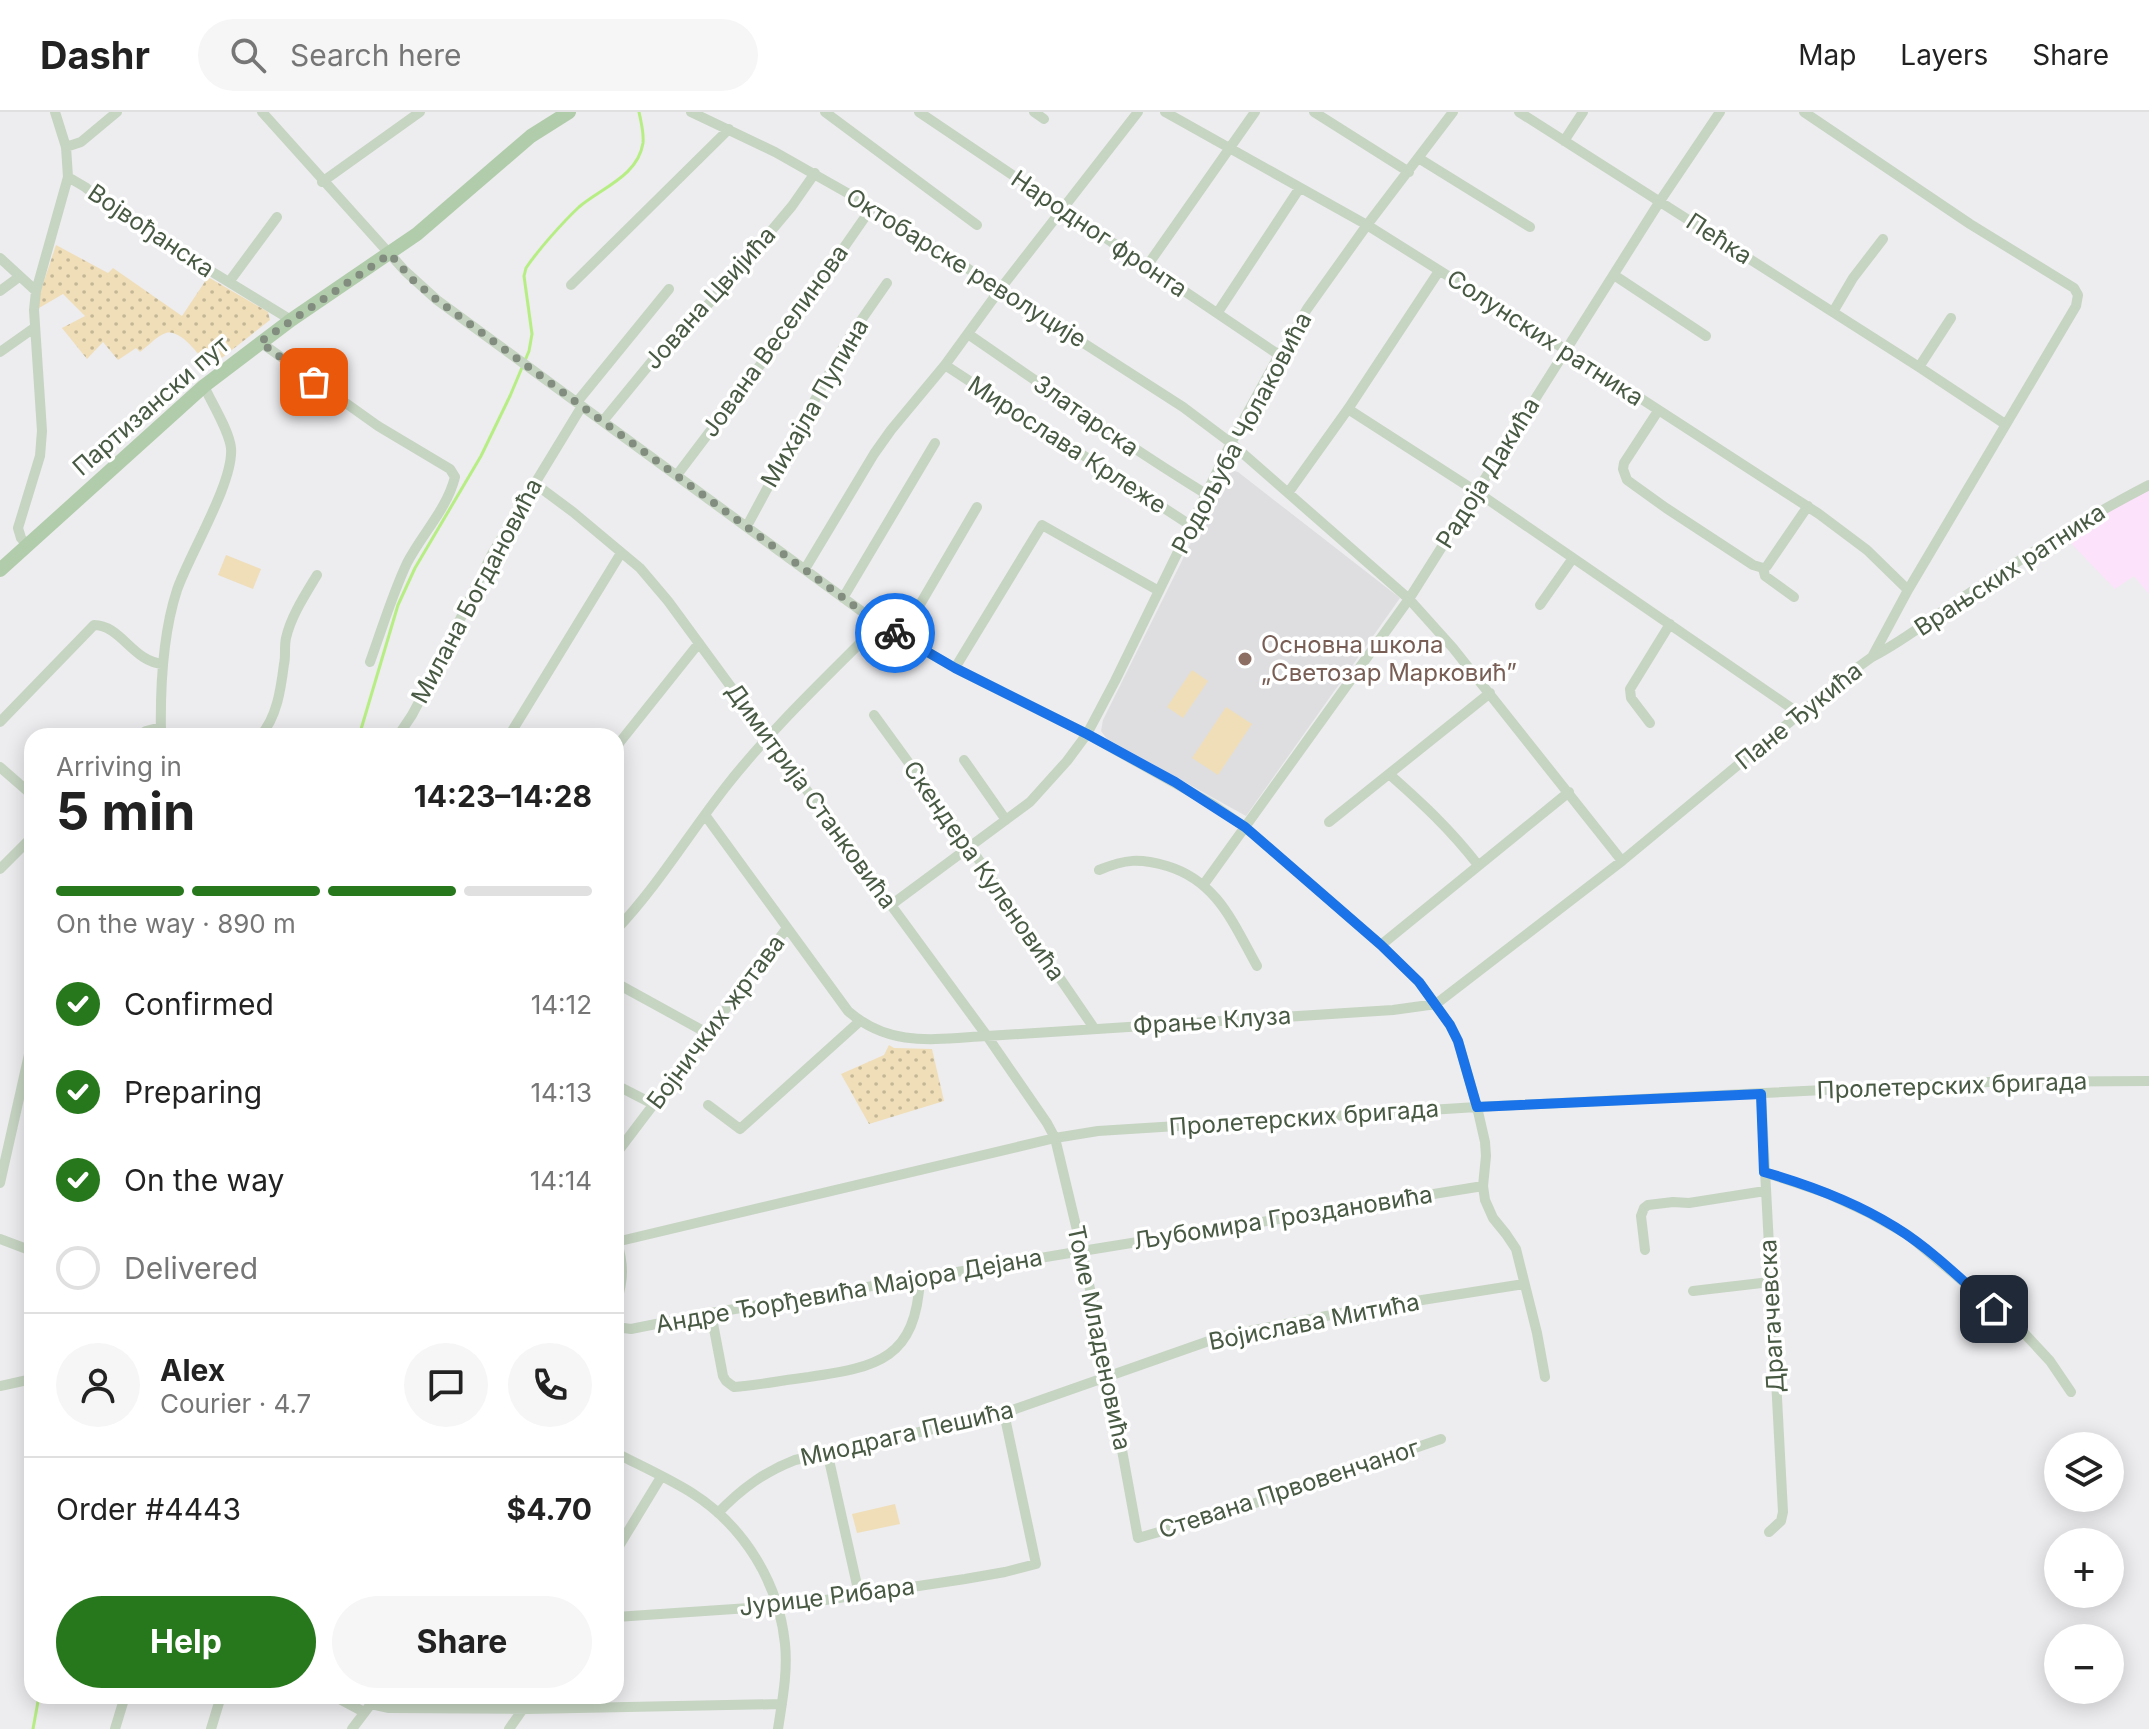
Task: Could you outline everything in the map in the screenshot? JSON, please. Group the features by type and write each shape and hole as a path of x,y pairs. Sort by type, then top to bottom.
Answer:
{"main road":[{"name":"Партизански пут","path":"0,570 204,386 260,342 417,234 531,136 569,112"}],"street":[{"name":"Војвођанска","path":"55,112 66,147 68,177 132,223 291,320"},
{"path":"66,147 81,142 117,112"},
{"path":"262,112 322,182 413,280 429,293 879,624 955,668 1175,782 1245,827 1419,982 1458,1041 1477,1107 1486,1156 1485,1200 1493,1218 1516,1249 1545,1377"},
{"path":"322,182 420,112"},
{"name":"Октобарске револуције","path":"691,112 815,173 872,207 1183,407 1231,443 1409,599"},
{"path":"825,112 977,225"},
{"name":"Народног фронта","path":"919,112 1279,355"},
{"path":"1034,112 1044,119"},
{"path":"805,569 891,430 945,365 1138,112"},
{"name":"Солунских ратника","path":"1165,112 1367,225 1566,350 1808,506 1867,550 1908,590"},
{"path":"1147,266 1255,112"},
{"path":"1314,112 1409,172"},
{"name":"Родољуба Чолаковића","path":"891,905 1030,802 1087,734 1231,443 1279,355 1307,309 1367,225 1453,112"},
{"name":"Пећка","path":"1519,112 2005,424"},
{"path":"1564,141 1583,112"},
{"name":"Радоја Дакића","path":"1204,884 1409,599 1660,201 1720,112"},
{"name":"Пане Ђукића","path":"1436,1004 1622,861 1872,657 1908,590 2076,306 2078,295 2074,288 1970,224 1804,112"},
{"path":"571,285 729,129"},
{"path":"1420,159 1530,227"},
{"name":"Јована Цвијића","path":"603,421 653,360 680,337 755,250 815,173"},
{"path":"27,545 18,528 40,456 42,431 34,328 36,291 68,177"},
{"path":"1218,312 1299,189"},
{"name":"Јована Веселинова","path":"677,475 786,331 872,207"},
{"path":"229,282 277,217"},
{"path":"1833,312 1853,278 1883,239"},
{"path":"0,258 36,291"},
{"path":"1288,493 1439,271"},
{"path":"1614,275 1706,336"},
{"path":"0,291 19,277"},
{"name":"Михајла Пупина","path":"747,526 846,342 887,283"},
{"name":"Јована Цвијића","path":"579,404 669,289"},
{"path":"1919,367 1951,318"},
{"path":"0,352 34,328"},
{"name":"Златарска","path":"968,334 1142,455 1206,494"},
{"path":"260,342 352,409 450,469 455,477 438,514 403,573 370,662"},
{"name":"Мирослава Крлеже","path":"945,365 1190,525"},
{"path":"161,728 163,664 177,591 229,466 231,449 228,437 204,386"},
{"name":"Милана Богдановића","path":"403,728 418,705 492,554 579,404"},
{"path":"1348,409 1477,492 1800,714"},
{"path":"1658,411 1624,463 1627,480 1728,549 1763,568"},
{"path":"843,598 935,443"},
{"name":"Димитрија Станковића","path":"534,483 640,568 699,643 987,1036 1055,1138"},
{"name":"Врањских ратника","path":"1872,657 1896,645 2061,533 2149,485"},
{"path":"1763,568 1808,506"},
{"path":"901,637 977,507"},
{"path":"955,668 1042,525 1159,591"},
{"path":"514,728 621,553"},
{"path":"1540,605 1573,558"},
{"path":"1763,568 1765,576 1794,597"},
{"path":"267,728 274,714 285,662 286,639 317,575"},
{"path":"1409,599 1490,693 1622,861"},
{"path":"624,921 728,784 768,737 879,624"},
{"path":"1650,723 1631,698 1630,689 1670,624"},
{"path":"0,722 94,625 109,628 142,657 163,664"},
{"path":"1885,630 1888,640 1896,645"},
{"path":"624,737 699,643"},
{"path":"1329,822 1490,693"},
{"name":"Скендера Куленовића","path":"874,715 970,847 1094,1028"},
{"path":"964,760 1006,820"},
{"path":"0,767 24,788"},
{"path":"1389,774 1455,835 1478,865"},
{"path":"1381,945 1569,792"},
{"path":"705,815 848,1011 860,1021 740,1129 708,1105"},
{"path":"0,869 24,845"},
{"path":"1099,870 1119,862 1144,860 1179,870 1204,884 1228,916 1257,966"},
{"name":"Бојничких жртава","path":"624,1144 787,928"},
{"path":"624,987 707,1033"},
{"name":"Фрање Клуза","path":"860,1021 890,1035 924,1040 1393,1010 1436,1004"},
{"path":"0,1183 24,1076"},
{"name":"Пролетерских бригада","path":"624,1239 1055,1138 1127,1129 1477,1107 1989,1082 2149,1081"},
{"path":"624,1089 655,1105"},
{"name":"Драгачевска","path":"1761,1094 1783,1512 1781,1521 1769,1532"},
{"name":"Томе Младеновића","path":"1055,1138 1109,1376 1138,1538"},
{"path":"1764,1172 1826,1193 1908,1235 2024,1333 2050,1361 2071,1392"},
{"name":"Љубомира Гроздановића","path":"1082,1251 1483,1186"},
{"path":"1645,1250 1641,1216 1648,1205 1689,1203 1765,1191"},
{"path":"0,1239 24,1248"},
{"name":"Андре Ђорђевића Мајора Дејана","path":"624,1328 1082,1251"},
{"path":"711,1313 723,1376 734,1387 850,1371 882,1359 903,1340 912,1324 920,1278"},
{"path":"1693,1291 1770,1282"},
{"name":"Војислава Митића","path":"1109,1376 1223,1336 1254,1329 1524,1284"},
{"name":"Миодрага Пешића","path":"718,1513 749,1483 795,1460 1004,1413 1109,1376"},
{"path":"0,1386 24,1381"},
{"name":"Јурице Рибара","path":"624,1616 778,1606 965,1579 1036,1564 1004,1413"},
{"name":"Стевана Првовенчаног","path":"1138,1538 1232,1511 1441,1439"},
{"path":"827,1451 859,1594"},
{"path":"624,1457 690,1491 718,1513 749,1547 769,1581 778,1606 785,1644 778,1729"},
{"path":"624,1538 661,1477"},
{"path":"115,1729 123,1704"},
{"path":"211,1729 219,1704"},
{"path":"352,1729 371,1704 389,1708 523,1709 782,1704"},
{"path":"509,1729 523,1709"}],"shaded area":[{"path":"56,245 108,273 113,268 182,316 208,277 268,312 270,320 209,368 190,345 172,333 163,334 140,352 136,348 118,360 103,342 87,359 62,328 85,316 63,294 39,308 39,296"},
{"name":"Основна школа „Светозар Марковић”","path":"1231,470 1238,472 1400,598 1246,816 1107,739 1101,731 1103,720 1224,476"},
{"path":"2149,485 2149,594 2134,576 2115,589 2061,533"},
{"path":"226,555 261,569 253,589 218,575"},
{"path":"1192,670 1208,681 1183,718 1167,707"},
{"path":"1226,707 1252,724 1218,775 1192,758"},
{"path":"889,1045 894,1048 932,1049 944,1101 869,1124 841,1074 884,1055"},
{"path":"895,1504 900,1524 857,1533 852,1514"}],"waterway":[{"path":"361,728 398,605 415,568 481,456 529,351 532,334 524,276 526,268 579,207 634,164 643,143 639,112"},
{"path":"33,1729 38,1704"}],"way so far":[{"path":"314,382 260,342 390,254 413,280 437,300 895,633"}],"place":[{"name":"Основна школа „Светозар Марковић”","path":"1245,659"}],"route":[{"path":"895,633 955,668 1175,782 1245,827 1419,982 1458,1041 1477,1107 1761,1094 1764,1172 1826,1193 1894,1226 1927,1250 1994,1309"}]}
